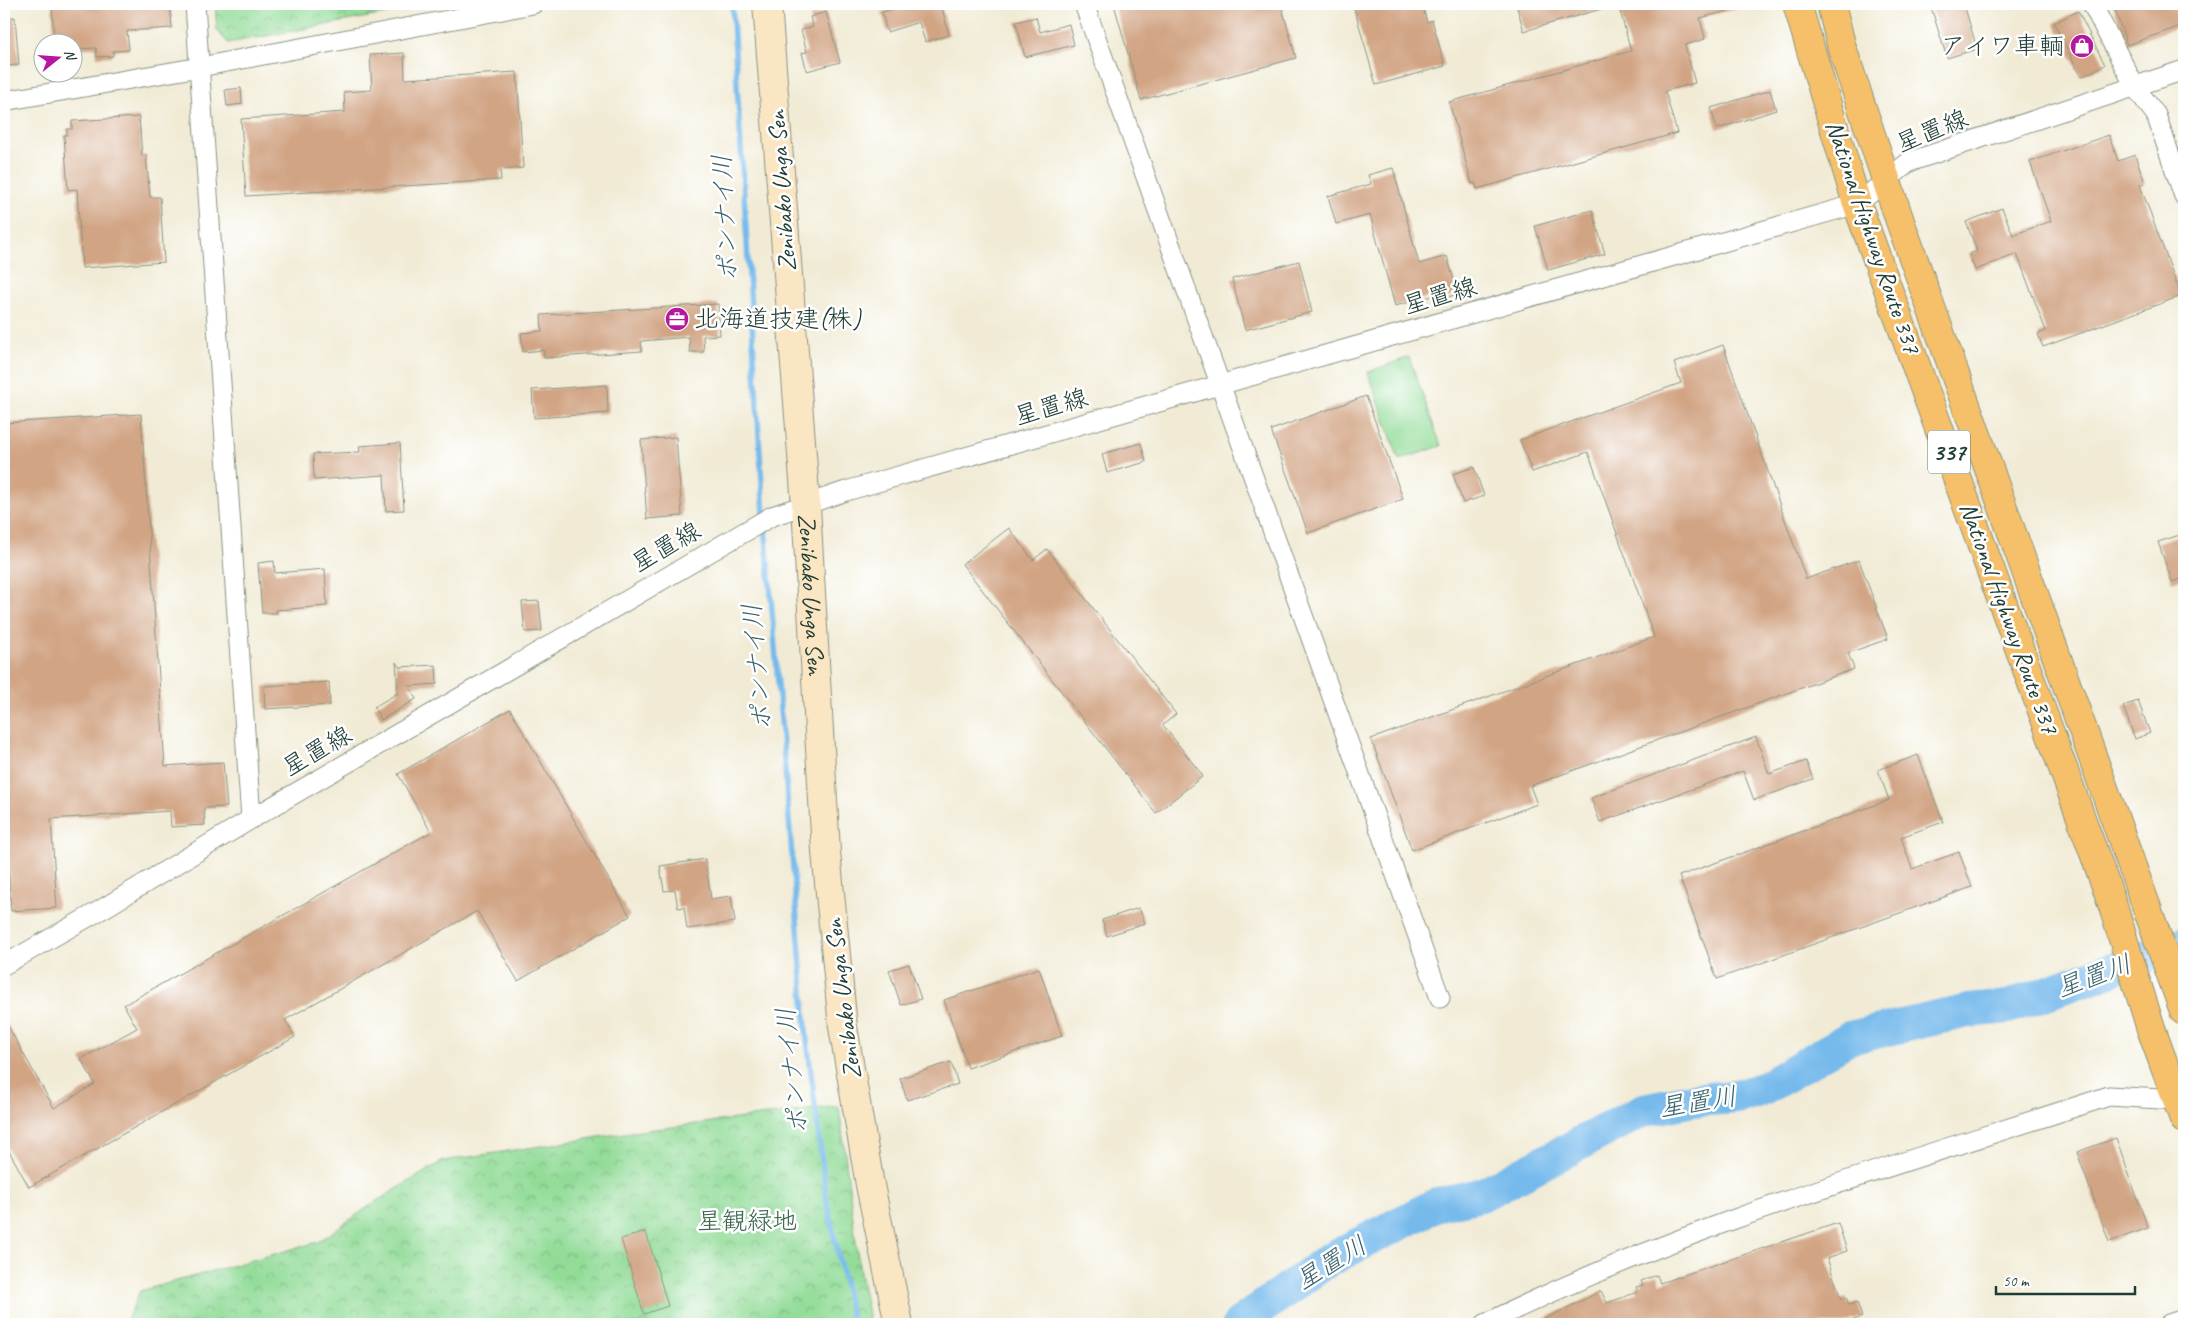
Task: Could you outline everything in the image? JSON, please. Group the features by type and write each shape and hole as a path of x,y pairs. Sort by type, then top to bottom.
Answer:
{"highway":[{"name":"National Highway Route 337","path":"1797,4 1857,204 2110,897 2151,1030 2181,1109"},
{"name":"National Highway Route 337","path":"1831,4 1842,48 1904,233 2184,1011"}],"street":[{"path":"195,4 251,819"},
{"path":"4,101 200,67 533,4"},
{"name":"Zenibako Unga Sen","path":"767,4 806,506 827,862 843,1028 870,1185 899,1324"},
{"path":"1084,4 1440,998"},
{"path":"2092,4 2135,87 2156,115 2184,196"},
{"name":"星置線","path":"4,965 772,516 846,491 1857,204 1909,162 2184,70"},
{"path":"1485,1324 1524,1304 1708,1228 2109,1096 2181,1109"},
{"path":"2169,1324 2184,1319"}],"green space":[{"path":"215,4 438,4 228,43 217,30"},
{"path":"1409,357 1441,446 1399,460 1368,372"},
{"name":"星観緑地","path":"839,1106 860,1274 870,1324 125,1324 140,1291 318,1242 375,1202 443,1161 632,1132"}],"building":[{"path":"52,4 170,4 172,28 127,31 129,50 113,51 113,56 97,57 96,48 82,49 82,32 53,32"},
{"path":"910,4 941,4 949,35 925,42 919,22 887,32 882,12"},
{"path":"1114,4 1281,4 1296,58 1141,100"},
{"path":"1353,4 1422,4 1427,22 1432,20 1445,66 1376,85"},
{"path":"1516,4 1605,4 1605,8 1524,31"},
{"path":"1618,4 1736,4 1736,9 1700,18 1705,39 1685,45 1695,83 1665,91 1677,133 1477,189 1475,183 1472,184 1449,102 1631,51"},
{"path":"1930,4 1964,4 1977,49 1947,58"},
{"path":"2113,4 2184,4 2184,25 2127,45"},
{"path":"2078,11 2105,65 2081,77 2054,23"},
{"path":"826,12 840,62 807,71 802,53 807,52 801,30 813,27 810,17"},
{"path":"15,17 19,65 4,66 4,18"},
{"path":"1036,17 1040,32 1069,24 1074,45 1025,57 1016,22"},
{"path":"404,53 405,79 517,72 523,168 500,170 501,180 246,196 241,119 345,112 344,92 372,90 370,55"},
{"path":"241,88 242,104 227,106 225,90"},
{"path":"1770,90 1776,110 1717,129 1711,108"},
{"path":"139,117 142,156 146,155 150,197 160,197 164,262 82,268 77,189 68,190 64,135 67,135 67,129 72,129 72,121"},
{"path":"2109,135 2118,161 2135,155 2145,183 2140,185 2181,296 2043,347 2038,334 2046,331 2017,254 1975,270 1969,254 1977,251 1966,222 2002,208 2013,235 2051,221 2030,162"},
{"path":"1393,168 1419,264 1447,256 1458,294 1438,300 1436,295 1395,306 1370,215 1336,224 1328,196 1371,184 1368,175"},
{"path":"1592,210 1605,254 1548,270 1535,226"},
{"path":"1299,261 1312,312 1245,330 1232,279"},
{"path":"718,304 720,335 703,336 704,352 690,352 689,337 641,341 642,351 544,358 544,350 523,352 521,333 542,331 541,315"},
{"path":"1723,345 1806,579 1859,560 1888,639 1848,653 1854,669 1530,786 1537,804 1412,850 1371,739 1654,637 1588,452 1532,472 1520,440 1681,383 1674,363"},
{"path":"607,385 608,413 534,418 532,390"},
{"path":"1366,396 1403,499 1308,533 1271,430"},
{"path":"141,414 165,766 223,762 227,807 204,808 205,825 171,827 170,811 51,819 57,908 11,911 4,807 4,423"},
{"path":"676,437 682,516 647,519 641,440"},
{"path":"400,443 404,510 386,511 384,475 314,480 313,454 360,452 359,446"},
{"path":"1141,443 1146,462 1107,473 1102,454"},
{"path":"1474,467 1484,496 1463,503 1453,474"},
{"path":"1009,528 1033,560 1047,549 1176,714 1163,725 1203,776 1156,813 962,564"},
{"path":"2180,535 2184,547 2184,578 2172,582 2158,542"},
{"path":"274,561 275,573 325,569 327,606 276,610 277,613 262,613 258,563"},
{"path":"539,601 542,631 525,632 522,602"},
{"path":"396,662 399,667 436,665 437,684 409,686 416,699 381,720 374,707 398,693"},
{"path":"329,682 330,705 265,709 264,686"},
{"path":"2138,701 2150,733 2135,739 2123,706"},
{"path":"510,709 630,916 518,981 477,911 285,1020 295,1037 29,1187 4,1142 4,1019 54,1108 95,1084 81,1059 137,1028 124,1005 431,832 398,774"},
{"path":"1756,737 1769,774 1806,761 1813,779 1754,800 1743,771 1600,822 1591,798"},
{"path":"1918,755 1943,822 1901,837 1912,869 1959,852 1972,887 1717,979 1679,876 1889,800 1878,770"},
{"path":"705,859 711,899 731,896 735,922 687,929 684,907 678,908 675,890 664,891 660,866"},
{"path":"1139,908 1145,923 1107,936 1102,920"},
{"path":"909,964 921,999 901,1005 889,970"},
{"path":"1039,968 1062,1036 968,1068 944,1000"},
{"path":"951,1062 958,1084 907,1100 900,1078"},
{"path":"2116,1138 2148,1228 2109,1242 2077,1152"},
{"path":"1838,1223 1847,1251 1827,1258 1841,1299 1846,1297 1849,1305 1857,1302 1862,1317 1842,1324 1534,1324 1601,1291 1607,1303 1638,1292 1636,1287 1643,1285 1641,1281 1657,1275 1660,1283"},
{"path":"646,1232 668,1306 644,1314 621,1239"}],"waterway":[{"name":"ポンナイ川","path":"732,4 764,515"},
{"name":"ポンナイ川","path":"765,524 807,1040 827,1203 853,1324"},
{"name":"星置川","path":"1239,1324 1330,1259 1438,1204 1481,1195 1644,1110 1693,1100 1737,1097 1765,1088 1849,1038 1968,1011 2008,1007 2184,943"}],"place":[{"name":"アイワ車輌","path":"2082,46"},
{"name":"北海道技建(株)","path":"677,319"}]}
